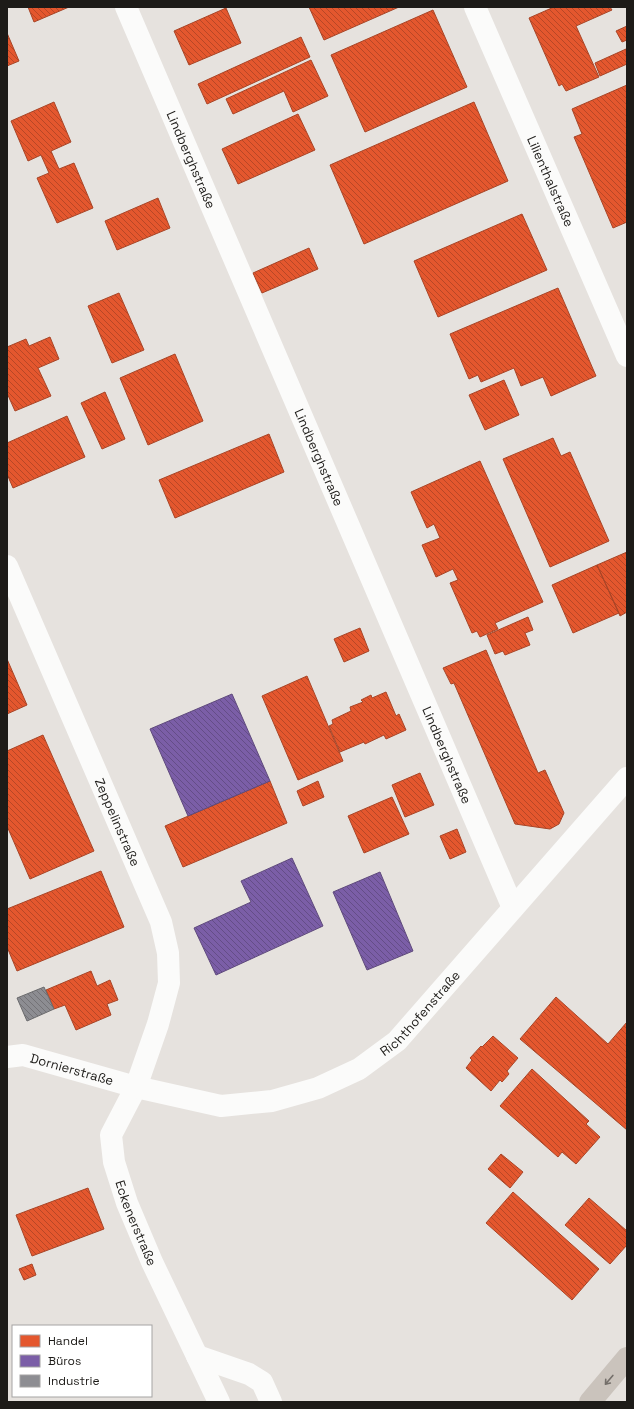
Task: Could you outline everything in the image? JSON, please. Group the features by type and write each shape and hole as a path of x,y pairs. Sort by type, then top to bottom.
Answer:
{"highway":[{"path":"590,1402 627,1358"}],"street":[{"name":"Lindberghstraße","path":"126,7 513,908"},
{"name":"Lilienthalstraße","path":"475,7 627,356"},
{"name":"Zeppelinstraße","path":"7,566 161,922 168,953 169,983 158,1024 136,1087"},
{"name":"Richthofenstraße","path":"136,1087 222,1106 272,1101 318,1088 359,1069 397,1042 627,778"},
{"name":"Dornierstraße","path":"7,1057 23,1055 136,1087"},
{"name":"Eckenerstraße","path":"136,1087 111,1135 114,1162 130,1211 152,1262 219,1402"},
{"path":"197,1356 249,1374 256,1378 262,1382 271,1402"}],"building: Handel":[{"path":"28,7 69,7 34,22"},
{"path":"309,7 399,7 324,40"},
{"path":"554,7 610,7 612,10 576,26 599,77 566,91 562,84 559,86 529,18"},
{"path":"226,8 241,43 189,65 174,31"},
{"path":"433,10 467,87 365,132 331,55"},
{"path":"627,26 627,40 622,42 616,31"},
{"path":"7,33 19,61 7,66"},
{"path":"301,37 310,57 207,104 198,84"},
{"path":"626,49 627,64 600,76 595,63"},
{"path":"311,60 328,96 293,112 284,91 233,114 226,99"},
{"path":"627,85 627,222 613,228 574,137 582,134 572,109"},
{"path":"54,102 71,142 51,151 59,169 74,163 93,208 57,223 37,178 49,173 41,155 28,161 11,121"},
{"path":"474,102 508,181 364,244 330,165"},
{"path":"298,114 315,150 238,184 222,149"},
{"path":"158,198 170,228 117,250 105,221"},
{"path":"522,214 547,270 438,317 414,261"},
{"path":"309,248 318,269 262,293 253,273"},
{"path":"558,288 596,376 551,396 543,377 521,386 514,368 481,382 478,375 469,379 450,334"},
{"path":"119,293 144,350 112,363 88,306"},
{"path":"50,337 59,359 38,368 51,396 15,411 7,393 7,347 26,339 29,346"},
{"path":"175,354 203,421 148,445 120,378"},
{"path":"504,380 519,415 485,430 469,395"},
{"path":"105,392 125,439 102,449 81,403"},
{"path":"67,416 85,457 13,488 7,474 7,443"},
{"path":"269,434 284,472 175,518 159,480"},
{"path":"553,438 561,456 570,452 609,541 550,567 503,459"},
{"path":"480,461 543,602 495,623 498,629 480,637 477,631 472,633 450,583 458,580 453,569 436,577 422,545 440,538 434,524 427,528 411,492"},
{"path":"627,552 627,612 620,616 597,565"},
{"path":"597,565 619,613 573,633 552,585"},
{"path":"528,617 533,630 525,633 530,645 505,655 503,651 495,654 487,635"},
{"path":"360,628 369,651 344,662 334,639"},
{"path":"486,650 538,773 545,770 564,813 559,824 550,829 515,824 454,683 451,684 443,668"},
{"path":"7,659 27,705 7,714"},
{"path":"307,676 343,761 298,780 262,696"},
{"path":"386,692 396,716 399,714 406,730 386,739 384,735 365,744 364,742 340,752 329,726 333,724 332,720 351,711 350,707 363,702 361,700 371,695 372,698"},
{"path":"43,735 94,851 30,879 7,826 7,751"},
{"path":"420,773 434,805 405,817 392,785"},
{"path":"270,781 287,823 183,867 165,826"},
{"path":"318,781 324,797 303,806 297,791"},
{"path":"392,797 409,834 364,853 348,816"},
{"path":"457,829 466,852 450,859 440,836"},
{"path":"101,871 124,927 17,971 7,947 7,909"},
{"path":"91,971 97,986 110,980 118,1000 107,1004 111,1015 76,1030 65,1005 54,1009 46,990"},
{"path":"556,997 608,1044 627,1022 627,1130 520,1039"},
{"path":"493,1036 518,1058 507,1071 509,1074 502,1082 500,1080 491,1091 466,1068 472,1060 470,1058"},
{"path":"532,1069 589,1121 586,1124 600,1137 576,1164 562,1152 558,1157 500,1106"},
{"path":"501,1154 523,1172 510,1188 488,1169"},
{"path":"88,1188 104,1229 32,1256 16,1215"},
{"path":"513,1192 599,1269 572,1300 486,1223"},
{"path":"589,1198 627,1231 627,1245 610,1264 565,1225"},
{"path":"32,1264 36,1275 24,1280 19,1269"}],"building: Büros":[{"path":"232,694 270,781 188,816 150,729"},
{"path":"292,858 323,926 216,975 194,928 251,902 241,881"},
{"path":"380,872 413,951 367,970 333,892"}],"building: Industrie":[{"path":"44,987 54,1009 27,1021 17,998"}]}
